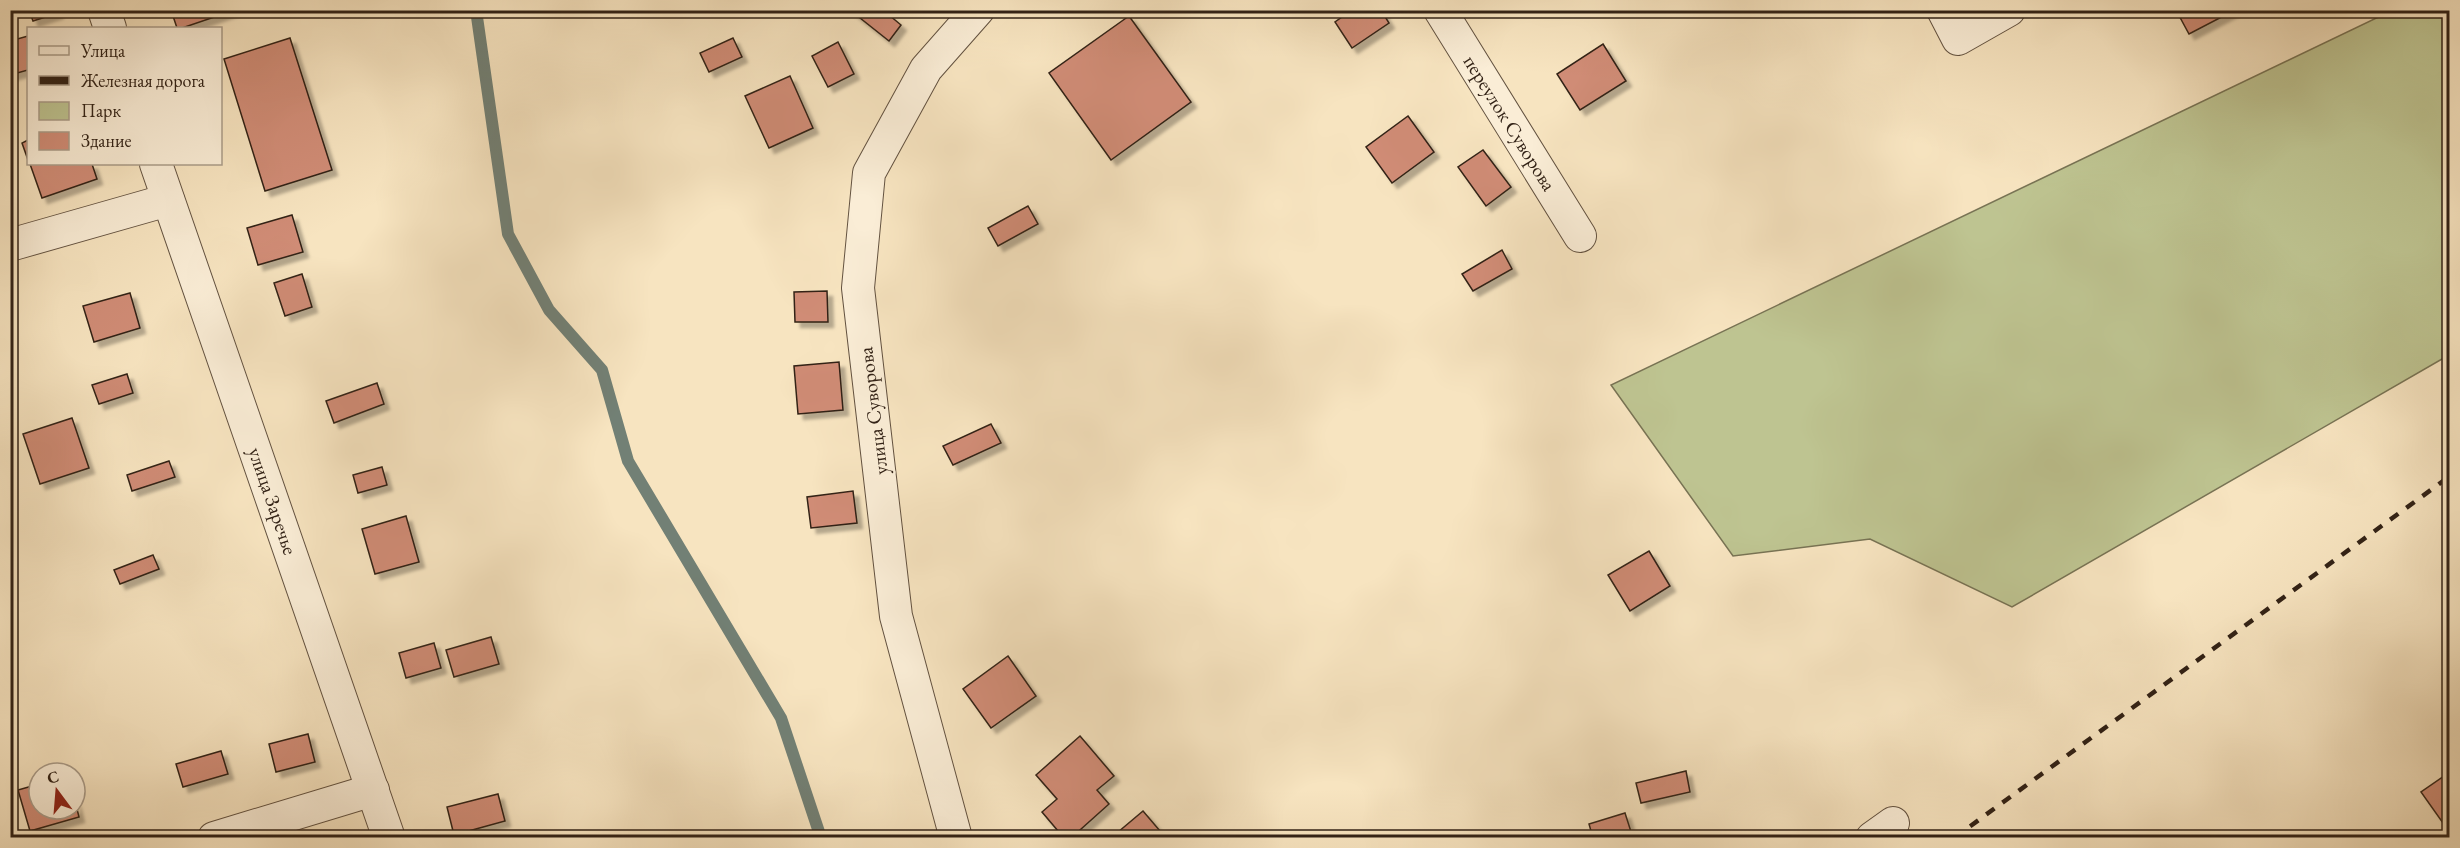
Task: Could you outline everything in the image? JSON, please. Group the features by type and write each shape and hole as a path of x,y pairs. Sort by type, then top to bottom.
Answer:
{"street":[{"path":"104,10 110,27"},
{"name":"улица Суворова","path":"956,837 896,616 858,288 869,173 926,69 978,10"},
{"name":"переулок Суворова","path":"1440,10 1580,236"},
{"path":"1943,10 1958,39 2009,10"},
{"name":"улица Заречье","path":"156,165 389,837"},
{"path":"10,245 168,200"},
{"path":"214,837 373,790"}],"green space":[{"path":"2393,10 2449,11 2449,355 2012,607 1870,539 1733,556 1611,385"}],"building":[{"path":"29,10 57,10 58,13 33,21"},
{"path":"171,10 235,10 185,27 177,27"},
{"path":"850,10 883,10 901,25 889,41"},
{"path":"1352,10 1381,10 1389,23 1352,48 1335,22"},
{"path":"2176,10 2235,10 2189,34"},
{"path":"1129,16 1191,102 1111,160 1049,73"},
{"path":"27,36 27,70 10,75 10,41"},
{"path":"290,38 332,170 265,191 224,59"},
{"path":"733,38 742,57 709,72 700,53"},
{"path":"838,42 854,74 828,87 812,56"},
{"path":"1603,44 1626,81 1580,110 1557,74"},
{"path":"790,76 813,128 769,148 745,96"},
{"path":"1408,116 1434,152 1392,183 1366,147"},
{"path":"27,140 27,157 22,143"},
{"path":"1483,150 1511,187 1486,206 1458,167"},
{"path":"30,165 92,165 97,179 42,198"},
{"path":"1028,206 1038,224 998,246 988,228"},
{"path":"292,215 303,252 258,265 247,228"},
{"path":"1502,250 1512,269 1473,291 1462,274"},
{"path":"302,274 312,307 285,316 274,283"},
{"path":"827,291 828,322 795,322 794,292"},
{"path":"130,293 140,328 94,342 83,306"},
{"path":"839,362 843,410 798,414 794,366"},
{"path":"127,374 133,393 99,404 92,385"},
{"path":"377,383 384,404 334,423 326,401"},
{"path":"72,418 89,468 40,484 23,434"},
{"path":"991,424 1001,443 953,465 943,446"},
{"path":"169,461 175,477 132,491 127,475"},
{"path":"382,467 387,485 358,493 353,475"},
{"path":"853,491 857,523 811,528 807,497"},
{"path":"406,516 419,562 375,574 362,529"},
{"path":"1649,551 1670,586 1630,611 1608,575"},
{"path":"153,555 159,569 120,584 114,570"},
{"path":"491,637 499,664 454,677 446,650"},
{"path":"434,643 441,668 406,678 399,653"},
{"path":"1008,656 1036,696 991,728 963,689"},
{"path":"308,734 315,762 276,772 269,744"},
{"path":"1080,736 1114,776 1097,790 1109,804 1071,838 1064,838 1042,812 1057,799 1036,775"},
{"path":"221,751 228,774 183,787 176,764"},
{"path":"1686,771 1690,792 1641,803 1636,783"},
{"path":"2450,772 2450,833 2421,792"},
{"path":"27,787 27,821 18,790"},
{"path":"498,794 505,821 454,835 447,807"},
{"path":"1143,811 1166,838 1111,838"},
{"path":"1625,813 1633,838 1593,838 1589,824"},
{"path":"27,821 65,821 30,831"}],"waterway":[{"path":"476,10 508,234 549,310 602,370 628,461 781,718 821,838"}],"railway":[{"path":"1954,838 2450,476"}]}
